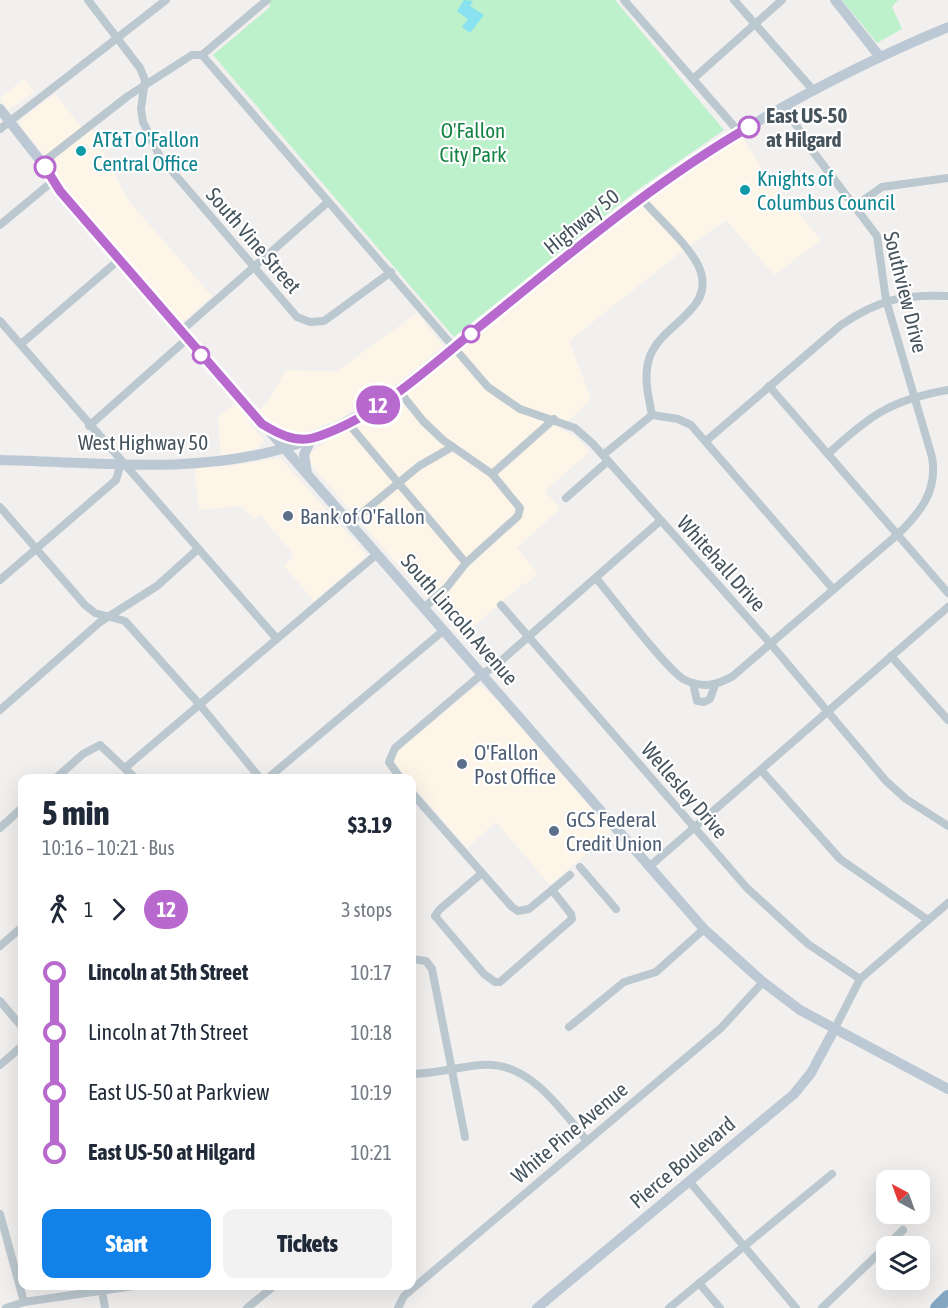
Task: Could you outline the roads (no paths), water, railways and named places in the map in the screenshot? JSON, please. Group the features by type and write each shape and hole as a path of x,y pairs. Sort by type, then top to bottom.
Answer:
{"highway":[{"path":"937,1308 948,1297"}],"main road":[{"path":"835,0 880,57"},
{"name":"Highway 50","path":"284,448 311,439 347,422 399,391 640,198 739,132 813,90 948,27"},
{"name":"South Lincoln Avenue","path":"0,109 42,163 52,181 184,335 704,929 763,982 800,1010 948,1089"},
{"path":"262,424 288,437 311,439 304,455 307,475"},
{"name":"West Highway 50","path":"0,460 122,463 218,462 284,448"},
{"name":"Pierce Boulevard","path":"537,1308 794,1094 811,1073 834,1030"}],"street":[{"name":"South Vine Street","path":"88,0 140,68 144,87 141,102 143,122 160,157 297,317 310,322 324,321 391,272"},
{"path":"0,129 166,0"},
{"path":"624,0 739,132"},
{"path":"734,0 813,90"},
{"path":"693,79 782,0"},
{"path":"42,163 128,96 192,55 202,55 262,1"},
{"name":"Whitehall Drive","path":"202,55 488,387 520,409 575,428 606,458 770,643 886,781 906,799 948,826"},
{"name":"Southview Drive","path":"693,682 697,701 704,702 710,699 715,685 733,676 897,535 924,505 934,477 932,457 886,300 878,236 808,145 785,106"},
{"path":"855,206 882,187 948,178"},
{"path":"0,225 52,181"},
{"path":"640,198 695,260 703,283 699,300 664,335 651,353 646,381 652,415"},
{"path":"89,426 252,267 328,202"},
{"path":"21,344 120,259"},
{"path":"706,441 841,325 863,310 886,300 914,295 948,296"},
{"path":"0,321 197,550 277,639"},
{"path":"770,386 948,593"},
{"path":"828,454 871,416 915,396 948,390"},
{"path":"399,391 423,421 452,447 492,474 520,508 518,516 466,563 447,587 425,608"},
{"path":"652,415 684,422 706,441 833,589"},
{"path":"566,498 652,415"},
{"path":"492,474 554,419"},
{"path":"347,422 466,563"},
{"path":"350,522 425,462 452,447"},
{"path":"0,580 116,480 122,463"},
{"path":"0,507 85,605 95,613 125,621 200,705 257,774"},
{"path":"397,774 389,762 391,752 482,674 494,667 660,521"},
{"path":"0,710 100,622 157,586 197,550"},
{"path":"126,767 377,554"},
{"path":"596,578 676,673 704,686 715,685"},
{"name":"Wellesley Drive","path":"501,605 694,829 782,923 808,944 860,979"},
{"path":"650,866 948,607"},
{"path":"273,774 444,630"},
{"path":"891,656 948,720"},
{"path":"60,774 82,754 100,745 132,774"},
{"path":"761,770 840,859 928,920"},
{"path":"416,798 518,911 529,909 570,875"},
{"path":"0,828 18,812"},
{"path":"580,867 616,909"},
{"path":"482,873 435,916 484,974 495,982 500,982 572,919 572,914 552,890"},
{"path":"834,1030 860,979 948,903"},
{"path":"569,1028 624,982 656,972 704,929"},
{"path":"0,946 18,930"},
{"path":"416,959 426,960 432,969 465,1137"},
{"name":"White Pine Avenue","path":"416,1286 722,1028 763,982"},
{"path":"0,1001 18,1022"},
{"path":"0,1065 18,1049"},
{"path":"416,1073 484,1064 511,1069 546,1093 587,1141"},
{"path":"669,1308 832,1174"},
{"path":"689,1181 796,1308"},
{"path":"0,1214 18,1280"},
{"path":"822,1308 903,1230"},
{"path":"699,1283 720,1308"},
{"path":"21,1290 24,1302"},
{"path":"6,1308 24,1302 91,1290"},
{"path":"102,1290 105,1308"},
{"path":"247,1308 269,1290"},
{"name":"White Pine Avenue","path":"398,1308 404,1296 411,1290"}],"water":[{"path":"464,0 473,1 470,6 484,15 470,33 462,27 468,19 457,11"}],"place":[{"name":"East US-50 at Hilgard","path":"749,127"},
{"name":"AT&T O'Fallon Central Office","path":"81,151"},
{"name":"Knights of Columbus Council","path":"745,190"},
{"name":"Bank of O'Fallon","path":"288,516"},
{"name":"O'Fallon Post Office","path":"462,764"},
{"name":"GCS Federal Credit Union","path":"554,831"}],"park label":[{"name":"O'Fallon City Park","path":"473,142"}]}
